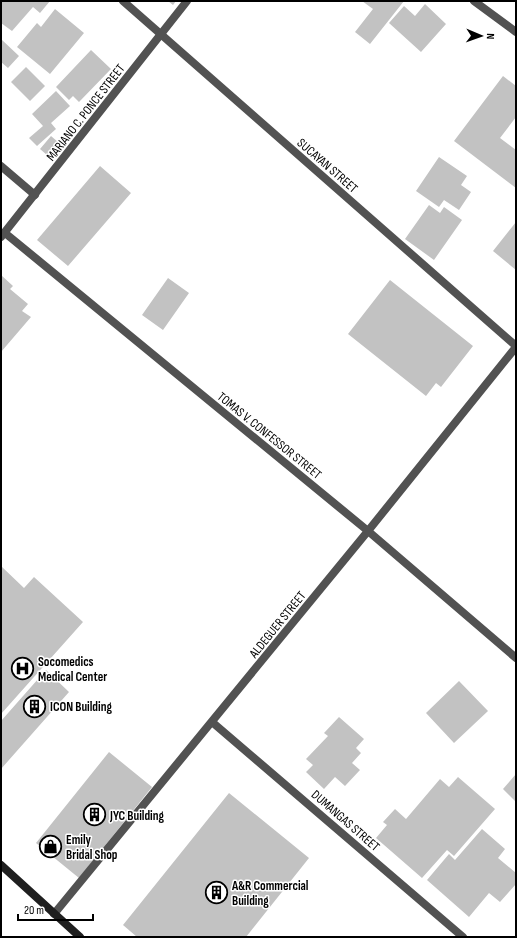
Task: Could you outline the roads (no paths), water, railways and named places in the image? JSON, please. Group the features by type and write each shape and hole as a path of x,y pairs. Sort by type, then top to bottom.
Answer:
{"main road":[{"path":"1,865 80,937"}],"street":[{"name":"SUCAYAN STREET","path":"123,1 516,346"},
{"name":"MARIANO C. PONCE STREET","path":"3,235 188,1"},
{"path":"474,1 516,32"},
{"path":"1,166 35,195"},
{"name":"TOMAS V. CONFESSOR STREET","path":"3,235 368,531 516,658"},
{"name":"ALDEGUER STREET","path":"54,914 368,531 516,346"},
{"name":"DUMANGAS STREET","path":"212,722 463,937"}],"place":[{"name":"Socomedics Medical Center","path":"22,668"},
{"name":"ICON Building","path":"35,706"},
{"name":"JYC Building","path":"94,815"},
{"name":"Emily Bridal Shop","path":"51,846"},
{"name":"A&R Commercial Building","path":"216,892"}]}
